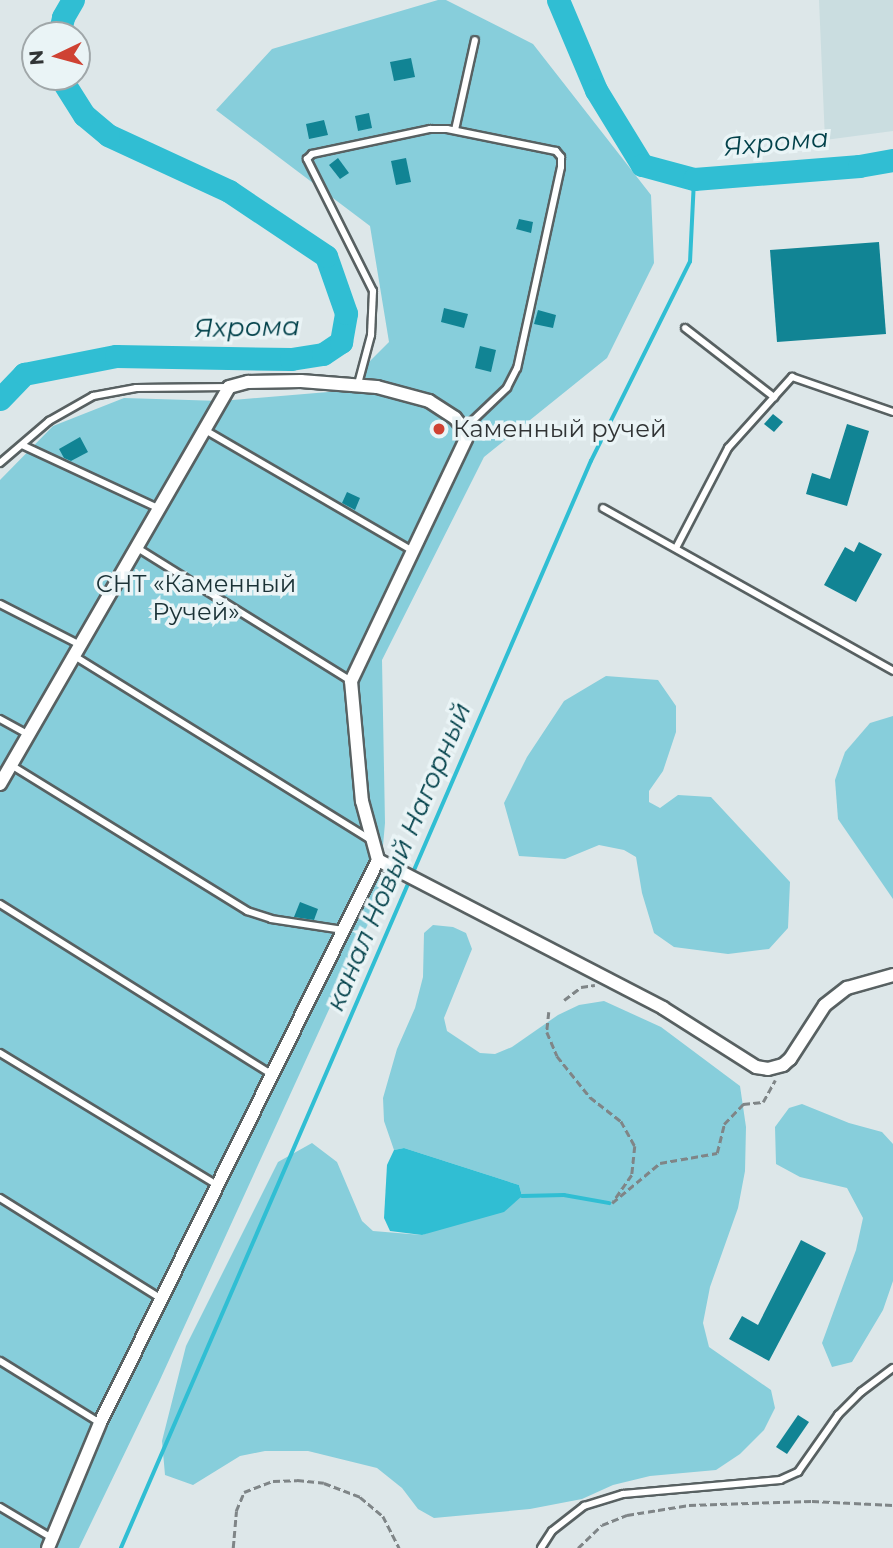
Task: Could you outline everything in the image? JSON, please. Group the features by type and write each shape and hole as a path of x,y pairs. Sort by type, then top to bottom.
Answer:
{"street":[{"path":"0,784 139,549 229,387 248,382 358,384 429,401 455,418 464,429 465,447 351,681 362,801 378,860 663,1009 756,1067 768,1069 783,1065 825,1005 847,988 893,975"},
{"path":"50,1543 100,1423 160,1298 378,860"}],"lane":[{"path":"455,130 475,40"},
{"path":"358,384 371,335 373,291 307,159 312,154 430,129 455,130 556,151 561,157 517,368 507,388 464,429"},
{"path":"685,328 774,397"},
{"path":"676,548 727,448 792,377 893,412"},
{"path":"0,463 49,421 93,396 136,388 229,387"},
{"path":"204,429 413,551"},
{"path":"22,445 160,509"},
{"path":"603,508 893,671"},
{"path":"139,549 351,681"},
{"path":"0,604 79,651 371,840"},
{"path":"0,719 29,735"},
{"path":"11,765 247,911 271,919 344,930"},
{"path":"0,904 272,1074"},
{"path":"0,1053 217,1185"},
{"path":"0,1198 160,1298"},
{"path":"0,1361 100,1423"},
{"path":"541,1548 552,1531 584,1506 623,1494 780,1480 798,1472 838,1415 861,1392 893,1368"},
{"path":"0,1507 50,1543"}],"path":[{"path":"564,1000 581,987 613,983"},
{"path":"549,1013 547,1032 557,1056 590,1097 621,1121 635,1146 632,1175 612,1203 660,1163 717,1153 724,1124 743,1104 763,1102 783,1065"},
{"path":"233,1548 236,1511 244,1492 274,1480 297,1480 324,1483 360,1497 383,1516 399,1548"},
{"path":"578,1548 602,1525 627,1515 689,1505 812,1502 893,1505"}],"shaded area":[{"path":"819,0 893,0 893,131 825,140"},
{"path":"404,1148 519,1185 522,1196 504,1212 422,1235 390,1231 384,1218 387,1165 394,1150"}],"green space":[{"name":"СНТ «Каменный Ручей»","path":"438,0 446,0 533,44 651,195 654,263 607,358 484,457 382,660 385,823 378,902 159,1382 79,1548 0,1548 0,480 53,426 124,398 221,401 340,391 389,342 370,226 216,110 272,49"},
{"path":"606,676 658,680 676,706 676,732 663,771 649,791 649,802 660,808 678,795 711,797 790,882 788,928 769,949 728,954 674,947 654,933 642,893 636,857 624,850 599,845 565,859 519,856 504,803 527,757 564,701"},
{"path":"893,716 893,899 838,819 835,780 845,752 870,723"},
{"path":"433,925 453,927 466,933 472,949 444,1018 447,1031 480,1053 495,1054 512,1047 558,1015 579,1005 604,1001 661,1027 740,1086 746,1127 745,1171 738,1208 710,1287 703,1323 709,1347 771,1390 775,1408 764,1430 740,1454 716,1470 650,1476 613,1485 582,1499 530,1509 434,1518 418,1509 402,1488 377,1468 308,1451 265,1451 240,1456 193,1485 165,1475 162,1441 186,1346 278,1162 312,1143 337,1162 362,1221 373,1231 422,1235 522,1196 519,1185 404,1148 394,1150 384,1121 383,1098 397,1049 415,1008 423,977 424,933"},
{"path":"802,1104 849,1123 882,1132 893,1144 893,1281 883,1310 852,1362 832,1367 822,1343 856,1250 863,1218 847,1188 800,1177 776,1164 775,1127 789,1108"}],"building":[{"path":"411,58 415,77 394,81 390,62"},
{"path":"369,113 372,128 358,131 355,116"},
{"path":"324,120 328,135 309,139 306,124"},
{"path":"338,158 349,173 340,179 329,165"},
{"path":"406,158 411,182 396,185 391,161"},
{"path":"519,219 533,222 531,233 516,229"},
{"path":"879,242 886,334 777,342 770,250"},
{"path":"444,308 468,314 464,328 441,322"},
{"path":"538,310 556,315 553,328 534,324"},
{"path":"480,346 496,350 491,372 475,368"},
{"path":"773,414 783,422 774,432 764,424"},
{"path":"847,424 869,431 847,506 806,494 812,473 830,479"},
{"path":"80,437 88,452 71,461 64,458 59,449"},
{"path":"347,492 360,498 355,510 342,503"},
{"path":"859,542 882,554 856,602 824,585 845,547 854,552"},
{"path":"300,902 318,909 314,920 294,917"},
{"path":"801,1240 826,1253 769,1361 729,1339 742,1316 758,1325"},
{"path":"798,1415 809,1422 787,1454 776,1447"}],"waterway":[{"name":"Яхрома","path":"62,21 73,0"},
{"name":"Яхрома","path":"558,0 596,90 642,165 694,179 859,166 893,160"},
{"name":"Яхрома","path":"0,399 24,374 116,356 291,359 323,354 341,342 346,313 326,256 229,191 108,135 84,115 69,91"},
{"name":"канал Новый Нагорный","path":"121,1548 591,461 690,262 694,179"},
{"path":"522,1196 564,1195 609,1203"}],"place":[{"name":"Каменный ручей","path":"439,429"}]}
